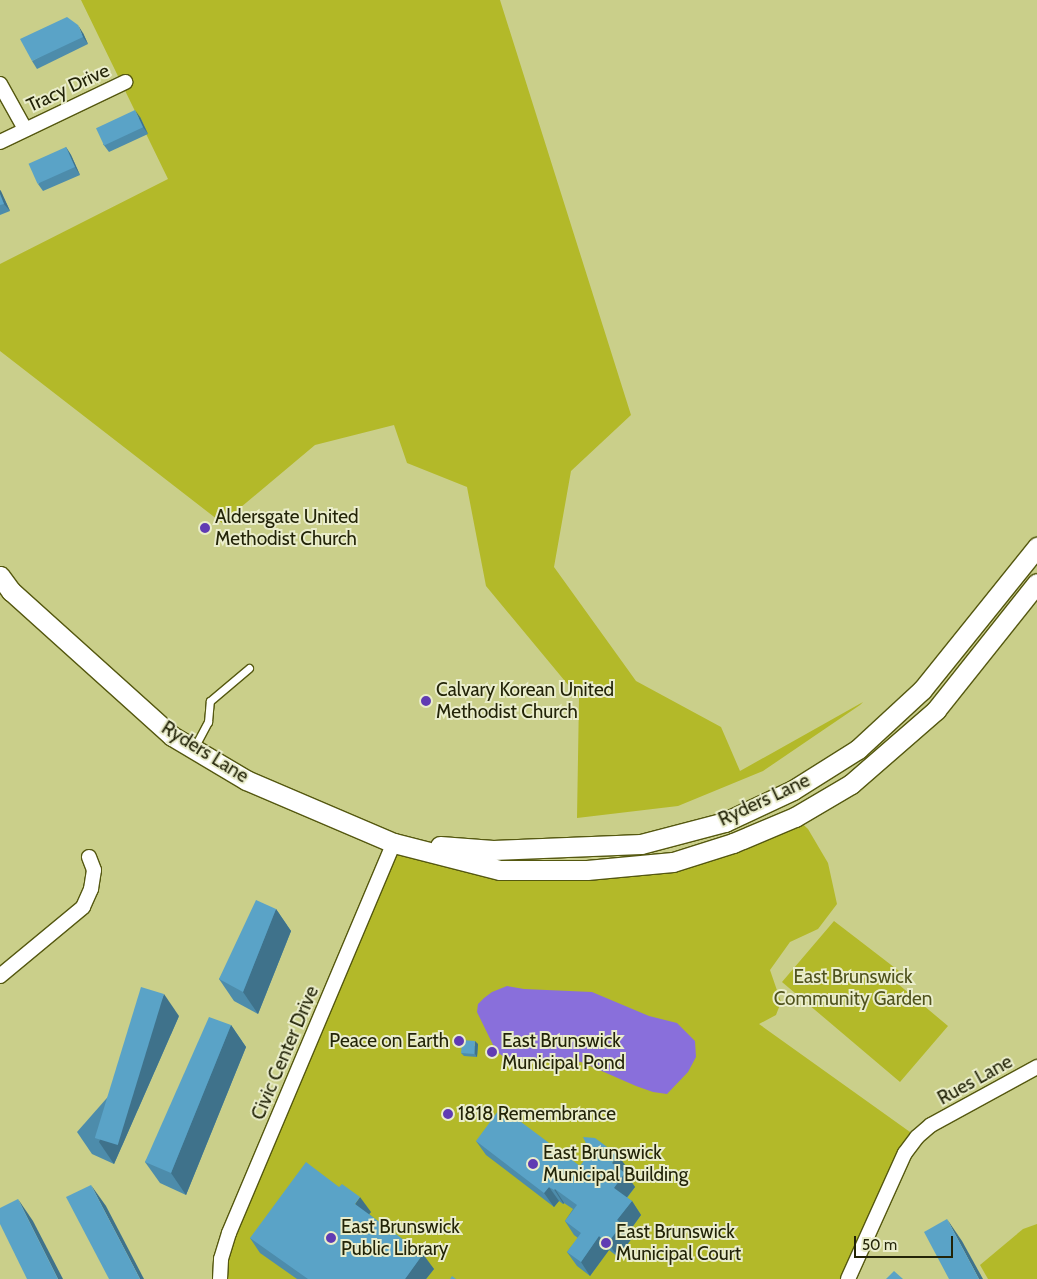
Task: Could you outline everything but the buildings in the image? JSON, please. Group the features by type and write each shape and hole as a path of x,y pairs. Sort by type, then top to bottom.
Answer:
{"main road":[{"name":"Ryders Lane","path":"394,843 493,850 641,844 725,822 793,790 858,749 922,690 1037,547"},
{"name":"Ryders Lane","path":"4,589 172,736 246,780 394,843 500,870 587,870 673,862 734,843 795,817 851,784 936,710 1037,583"}],"street":[{"name":"Tracy Drive","path":"0,142 125,82"},
{"path":"0,84 25,129"},
{"name":"Civic Center Drive","path":"220,1279 221,1259 229,1233 394,843"},
{"path":"0,976 83,907 91,889 94,870 89,857"},
{"name":"Rues Lane","path":"848,1279 905,1153 917,1137 931,1125 1037,1067"}],"lane":[{"path":"194,749 208,722 210,701 249,668"}],"green space":[{"path":"81,0 500,0 631,415 571,471 554,567 636,681 721,727 740,771 863,702 763,771 678,806 577,818 579,698 486,586 467,487 407,463 394,425 315,445 222,523 0,351 0,264 168,179"},
{"path":"795,817 808,829 828,863 837,904 818,929 790,942 770,970 781,1002 776,1015 759,1024 917,1137 848,1279 220,1279 220,1271 394,843 500,870 673,862"},
{"name":"East Brunswick Community Garden","path":"834,921 899,971 898,984 948,1026 900,1082 782,982"},
{"path":"1037,1224 1037,1279 988,1279 980,1265 1023,1229"}],"shaded area":[{"name":"East Brunswick Municipal Pond","path":"507,986 524,989 592,992 649,1016 677,1023 695,1041 696,1057 688,1072 667,1094 653,1092 636,1086 581,1062 541,1059 513,1064 496,1051 477,1012 478,1004 484,998 492,992"}],"place":[{"name":"Aldersgate United Methodist Church","path":"205,528"},
{"name":"Calvary Korean United Methodist Church","path":"426,701"},
{"name":"Peace on Earth","path":"459,1041"},
{"name":"East Brunswick Municipal Pond","path":"492,1052"},
{"name":"1818 Remembrance","path":"448,1114"},
{"name":"East Brunswick Municipal Building","path":"533,1164"},
{"name":"East Brunswick Public Library","path":"331,1238"},
{"name":"East Brunswick Municipal Court","path":"606,1243"}]}
